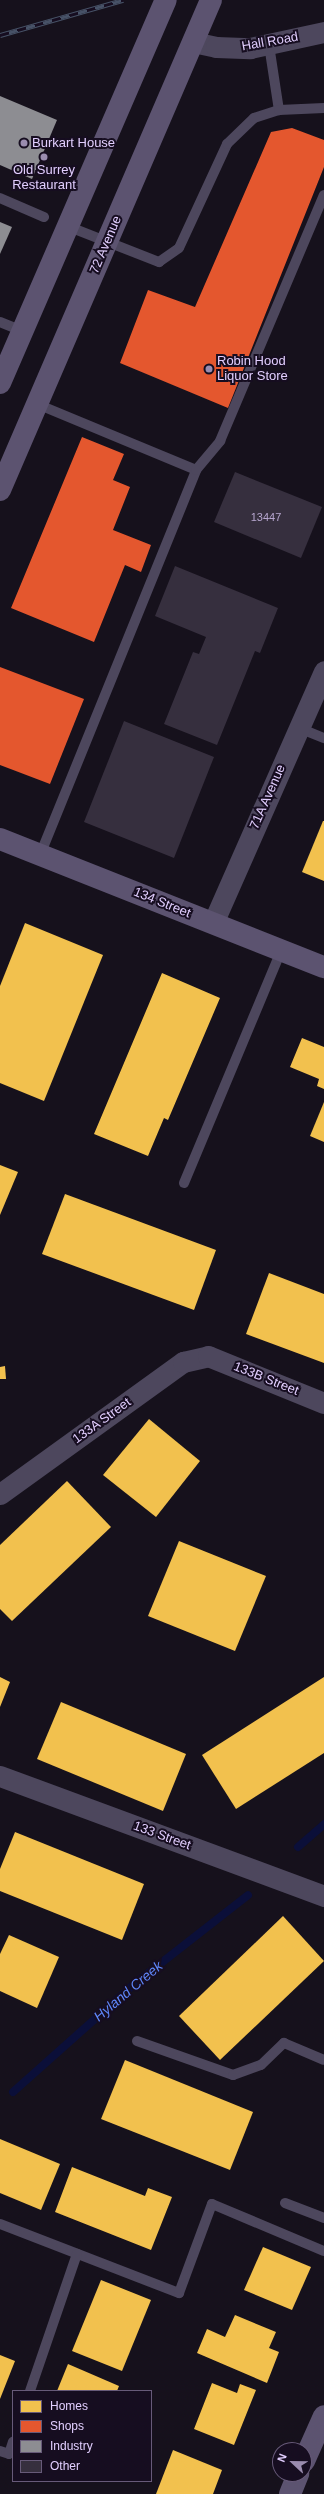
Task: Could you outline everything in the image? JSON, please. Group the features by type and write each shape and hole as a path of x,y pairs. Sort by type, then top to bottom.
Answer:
{"main road":[{"path":"0,382 166,0"},
{"name":"72 Avenue","path":"0,490 108,243 211,0"},
{"name":"134 Street","path":"0,839 324,967"},
{"path":"312,2443 324,2416"},
{"path":"290,2494 295,2482"}],"street":[{"name":"Hall Road","path":"193,42 230,48 268,45 324,32"},
{"name":"71A Avenue","path":"212,924 324,671"},
{"name":"133B Street","path":"208,1356 324,1403"},
{"name":"133A Street","path":"0,1494 183,1362 208,1356"},
{"name":"133 Street","path":"0,1776 324,1896"}],"lane":[{"path":"268,45 279,110"},
{"path":"68,226 159,262 179,248 227,144 254,118 279,110 324,108"},
{"path":"40,855 196,470 220,441 324,195"},
{"path":"0,198 44,217"},
{"path":"0,322 22,331"},
{"path":"37,404 196,470"},
{"path":"299,728 324,738"},
{"path":"184,1183 281,950"},
{"path":"136,2042 233,2075 261,2065 284,2043 324,2060"},
{"path":"285,2203 324,2218"},
{"path":"0,2224 179,2293 212,2204 324,2250"},
{"path":"30,2390 77,2254"},
{"path":"0,2451 9,2454 12,2445"}],"building: Homes":[{"path":"324,821 324,881 302,872"},
{"path":"25,923 103,955 44,1101 0,1083 0,986"},
{"path":"162,973 220,998 168,1120 164,1118 148,1156 94,1134"},
{"path":"302,1038 324,1047 324,1089 317,1086 319,1079 290,1067"},
{"path":"324,1102 324,1142 310,1136"},
{"path":"0,1165 18,1172 0,1215"},
{"path":"65,1194 216,1250 194,1310 42,1254"},
{"path":"269,1273 324,1294 324,1363 246,1334"},
{"path":"5,1366 6,1379 0,1379 0,1367"},
{"path":"149,1419 200,1461 156,1517 103,1475"},
{"path":"67,1481 111,1527 12,1621 0,1609 0,1545"},
{"path":"179,1541 266,1576 235,1651 148,1616"},
{"path":"0,1677 10,1682 0,1707"},
{"path":"324,1677 324,1753 236,1809 202,1755"},
{"path":"61,1702 186,1754 163,1811 37,1759"},
{"path":"15,1832 144,1884 122,1940 0,1891 0,1869"},
{"path":"283,1916 324,1961 220,2060 179,2016"},
{"path":"9,1935 59,1957 37,2008 0,1991 0,1954"},
{"path":"125,2060 253,2112 230,2170 101,2119"},
{"path":"0,2139 60,2164 41,2210 0,2193"},
{"path":"72,2167 145,2196 148,2188 172,2197 151,2250 55,2212"},
{"path":"263,2247 311,2267 292,2310 244,2290"},
{"path":"101,2280 151,2300 122,2371 72,2351"},
{"path":"235,2315 276,2332 269,2348 279,2352 267,2383 197,2353 207,2329 225,2337"},
{"path":"0,2355 15,2361 0,2399"},
{"path":"68,2364 119,2386 117,2390 57,2390"},
{"path":"212,2383 237,2393 240,2384 256,2390 234,2445 194,2429"},
{"path":"173,2450 222,2470 213,2494 156,2494"}],"building: Shops":[{"path":"292,128 324,140 324,167 228,408 120,363 148,290 195,307 271,132"},
{"path":"82,437 124,454 113,480 130,487 113,530 151,545 141,572 125,565 94,642 11,608"},
{"path":"0,667 84,699 50,784 0,765"}],"building: Industry":[{"name":"Burkart House","path":"0,96 57,120 32,179 0,165"},
{"path":"0,222 12,227 0,254"}],"building: Other":[{"path":"235,472 322,507 301,558 214,522"},
{"path":"175,566 278,608 260,653 255,651 217,745 164,724 193,652 199,654 206,637 155,616"},
{"path":"124,721 214,757 174,858 84,822"}],"waterway":[{"name":"Hyland Creek","path":"298,1847 324,1824"},
{"name":"Hyland Creek","path":"13,2092 133,1985 248,1895"}],"railway":[{"path":"0,35 123,0"}],"place":[{"name":"Burkart House","path":"24,143"},
{"name":"Old Surrey Restaurant","path":"44,157"},
{"name":"Robin Hood Liquor Store","path":"209,369"}]}
